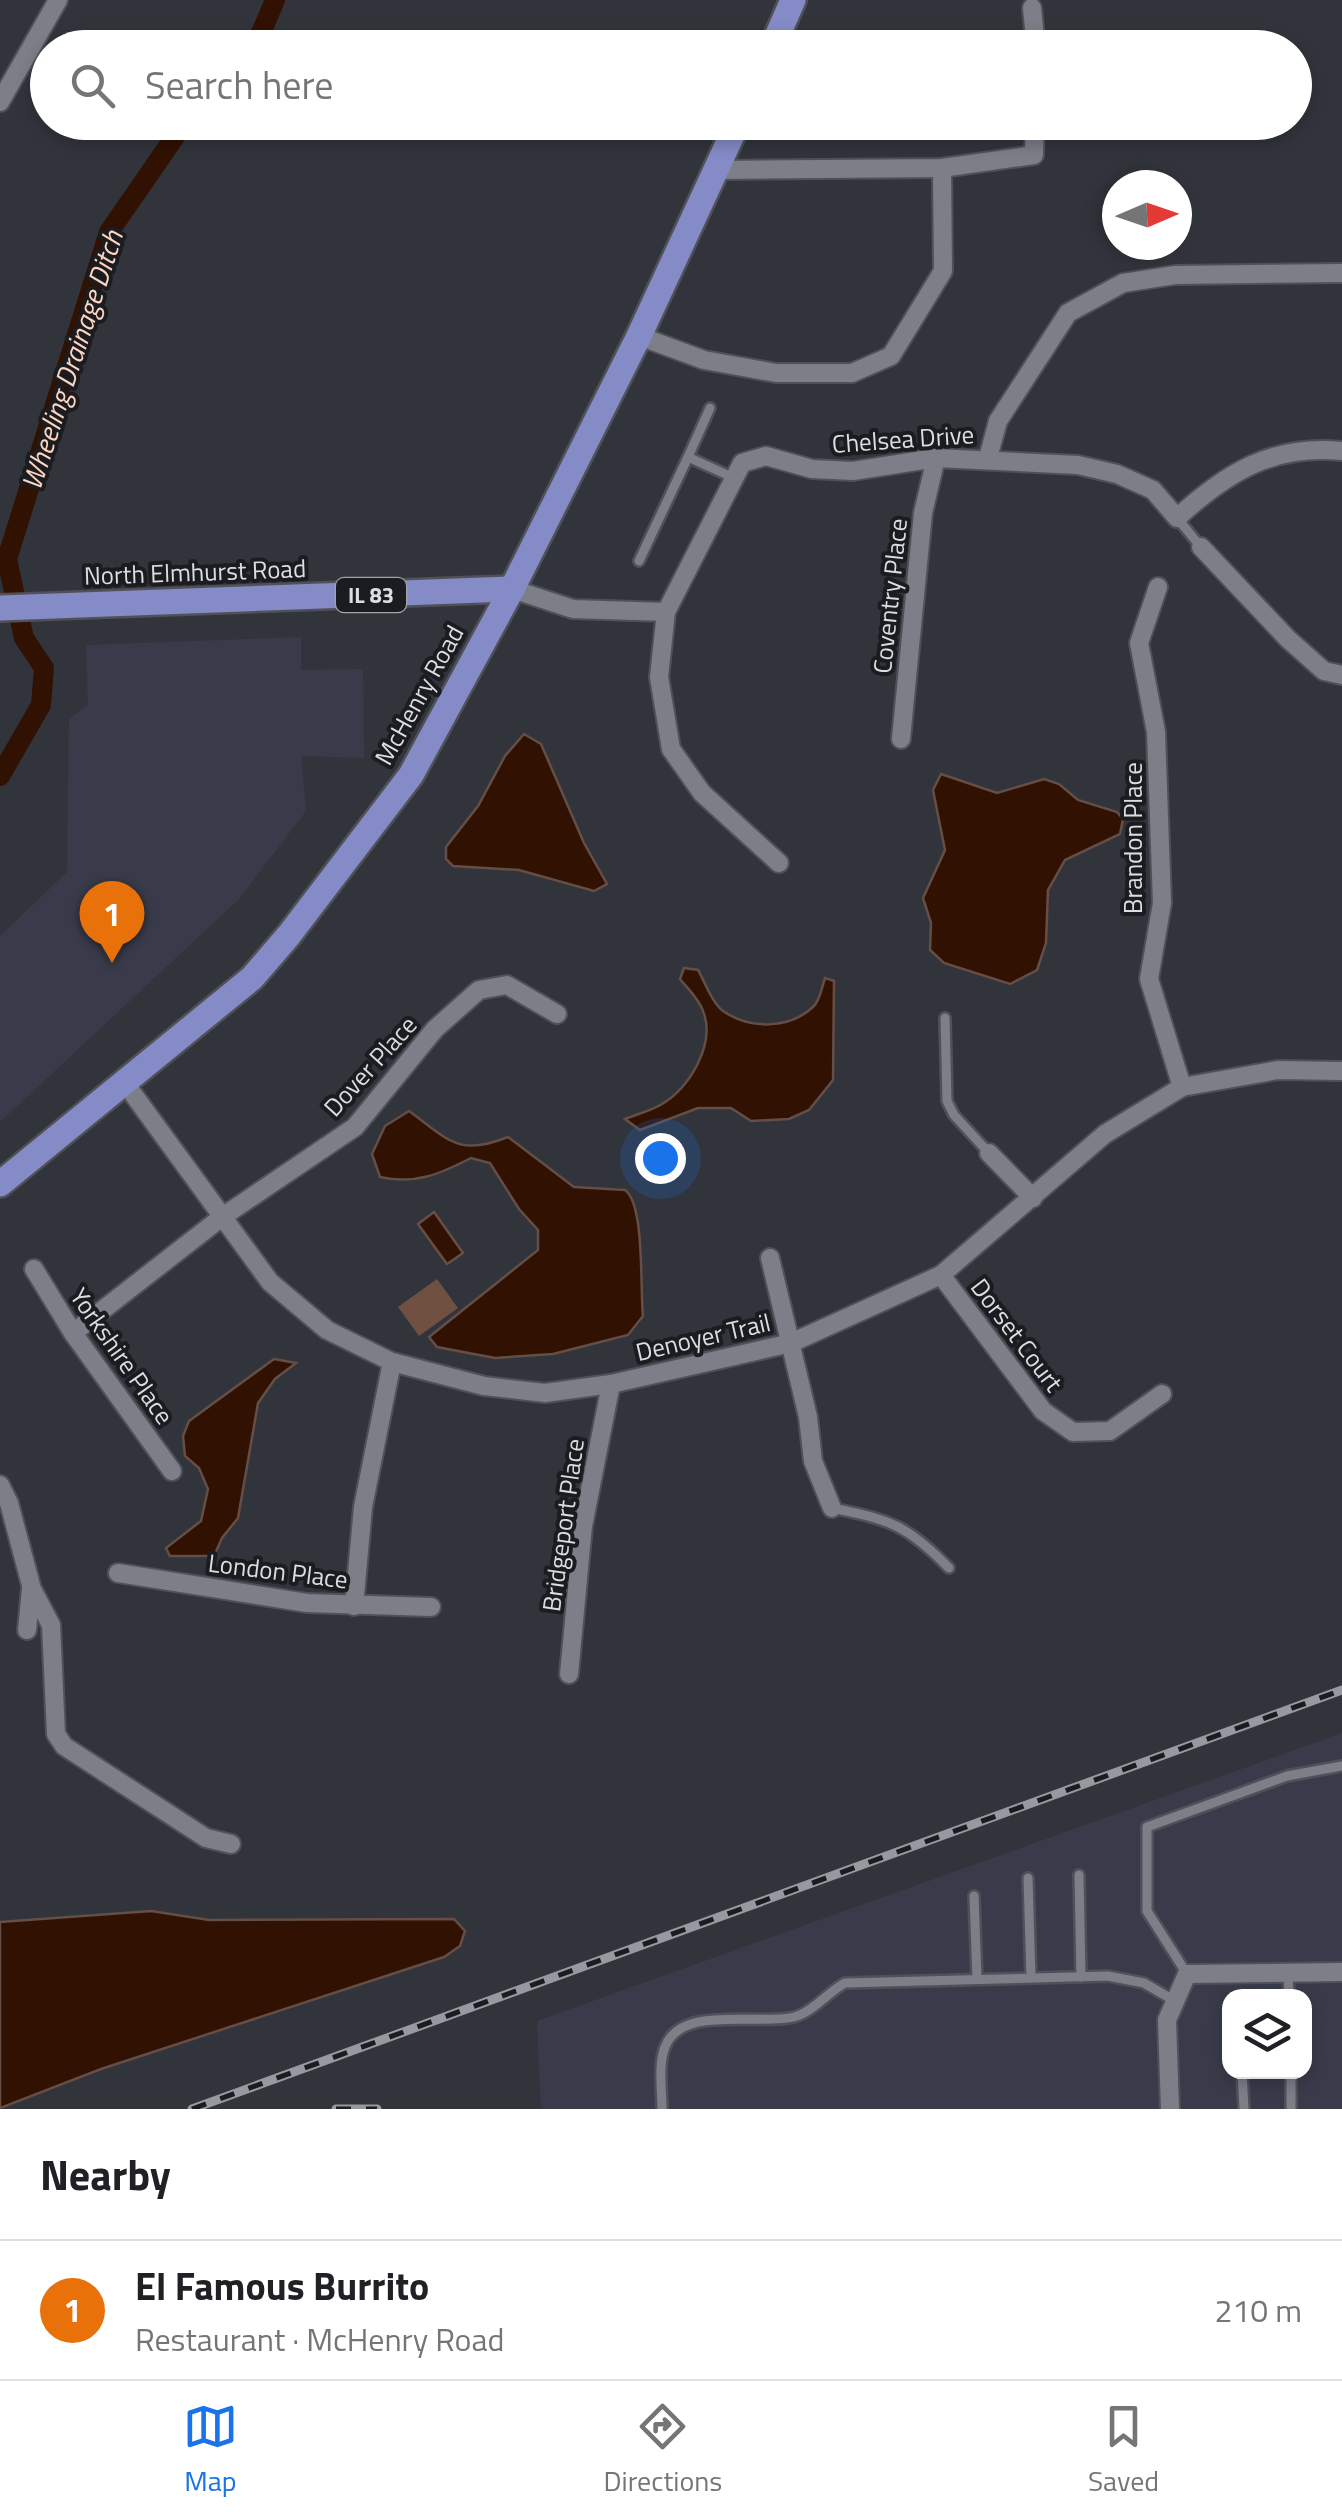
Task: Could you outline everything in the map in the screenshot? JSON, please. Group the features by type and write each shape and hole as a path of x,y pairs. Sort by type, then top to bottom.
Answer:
{"main road":[{"path":"780,30 793,0"},
{"name":"McHenry Road","path":"0,1184 252,978 410,775 512,589 639,336 730,140"},
{"name":"North Elmhurst Road","path":"0,608 512,589"}],"street":[{"path":"41,30 58,0"},
{"path":"1032,8 1034,30"},
{"path":"0,102 30,49"},
{"path":"717,170 942,168 1034,155 1034,140"},
{"path":"639,336 704,360 776,373 852,373 891,356 942,271 942,168"},
{"path":"988,458 998,421 1068,313 1123,283 1175,275 1342,273"},
{"path":"1177,518 1212,486 1255,464 1290,452 1342,451"},
{"name":"Chelsea Drive","path":"734,478 742,464 766,456 812,470 854,471 936,458 1078,464 1117,474 1153,490 1177,518"},
{"name":"Coventry Place","path":"901,740 923,513 936,458"},
{"path":"734,478 666,612 659,676 671,749 702,793 779,863"},
{"name":"Chelsea Drive","path":"1201,546 1324,671 1342,675"},
{"name":"Brandon Place","path":"1158,588 1139,643 1156,732 1162,903 1150,979 1182,1087"},
{"path":"512,589 573,609 666,612"},
{"name":"Dover Place","path":"73,1333 222,1218 355,1127 435,1030 479,990 507,985 557,1014"},
{"name":"Denoyer Trail","path":"125,1084 270,1282 327,1330 392,1362 484,1386 544,1393 611,1384 790,1343 940,1276 1105,1134 1182,1087 1278,1070 1342,1071"},
{"path":"989,1153 1033,1198"},
{"path":"770,1258 808,1417 813,1461 832,1508"},
{"name":"Yorkshire Place","path":"34,1269 73,1333 172,1471"},
{"name":"Dorset Court","path":"940,1276 1042,1411 1073,1432 1110,1431 1162,1394"},
{"path":"354,1606 363,1507 392,1362"},
{"name":"Bridgeport Place","path":"569,1674 583,1526 611,1384"},
{"path":"0,1485 10,1503 32,1589 51,1625 56,1728 64,1746 206,1838 232,1844"},
{"name":"London Place","path":"118,1573 307,1603 431,1608"},
{"path":"27,1630 32,1589"},
{"path":"1170,2109 1167,2020 1187,1974 1342,1972"}],"lane":[{"path":"639,560 710,408"},
{"path":"688,457 734,478"},
{"name":"Chelsea Drive","path":"1177,518 1201,546"},
{"path":"945,1018 947,1101 954,1115 989,1153"},
{"path":"832,1508 885,1518 918,1536 949,1568"},
{"path":"1187,1974 1147,1911 1147,1827 1287,1776 1342,1766"},
{"path":"1079,1875 1081,1977"},
{"path":"1028,1878 1031,1978"},
{"path":"974,1896 977,1979"},
{"path":"1288,1973 1289,1989"},
{"path":"662,2109 665,2047 691,2022 804,2014 826,1993 845,1982 1108,1976 1138,1981 1175,2002"},
{"path":"1242,2079 1244,2109"},
{"path":"1290,2079 1291,2109"}],"shaded area":[{"path":"301,637 301,670 363,669 364,758 301,756 306,811 239,899 0,1122 0,936 67,872 69,719 88,705 86,645"},
{"path":"524,734 541,744 584,843 607,884 594,891 519,870 453,866 446,859 446,847 478,806 505,756"},
{"path":"941,774 997,793 1044,779 1059,784 1078,800 1117,812 1123,819 1120,834 1065,860 1048,890 1046,943 1037,970 1010,984 944,963 930,950 931,923 923,898 945,850 933,790"},
{"path":"684,968 698,970 723,1011 756,1024 780,1023 803,1015 817,1001 825,978 834,981 833,1080 809,1110 789,1119 751,1121 731,1108 698,1108 640,1130 625,1119 672,1097 698,1064 706,1024 699,1002 680,979"},
{"path":"409,1111 445,1137 465,1145 508,1137 574,1187 625,1190 639,1229 643,1316 628,1335 553,1354 495,1358 437,1347 429,1337 538,1250 538,1230 519,1209 490,1163 471,1158 427,1176 405,1180 380,1177 372,1154 385,1126"},
{"path":"434,1212 463,1253 447,1264 418,1224"},
{"path":"437,1279 458,1308 419,1336 398,1307"},
{"path":"274,1359 296,1363 275,1379 258,1403 238,1518 214,1556 170,1556 166,1548 201,1521 208,1489 199,1468 185,1456 183,1436 189,1421"},
{"path":"1342,1733 1342,2109 541,2109 537,2021"},
{"path":"151,1911 209,1920 454,1919 465,1931 460,1946 444,1957 101,2069 0,2108 0,1922"}],"waterway":[{"name":"Wheeling Drainage Ditch","path":"262,30 275,0"},
{"name":"Wheeling Drainage Ditch","path":"0,776 41,705 44,668 24,638 7,559 109,232 173,140"}],"railway":[{"path":"192,2109 1342,1690"},
{"path":"336,2109 377,2109"}],"place":[{"name":"El Famous Burrito","path":"112,963"}]}
